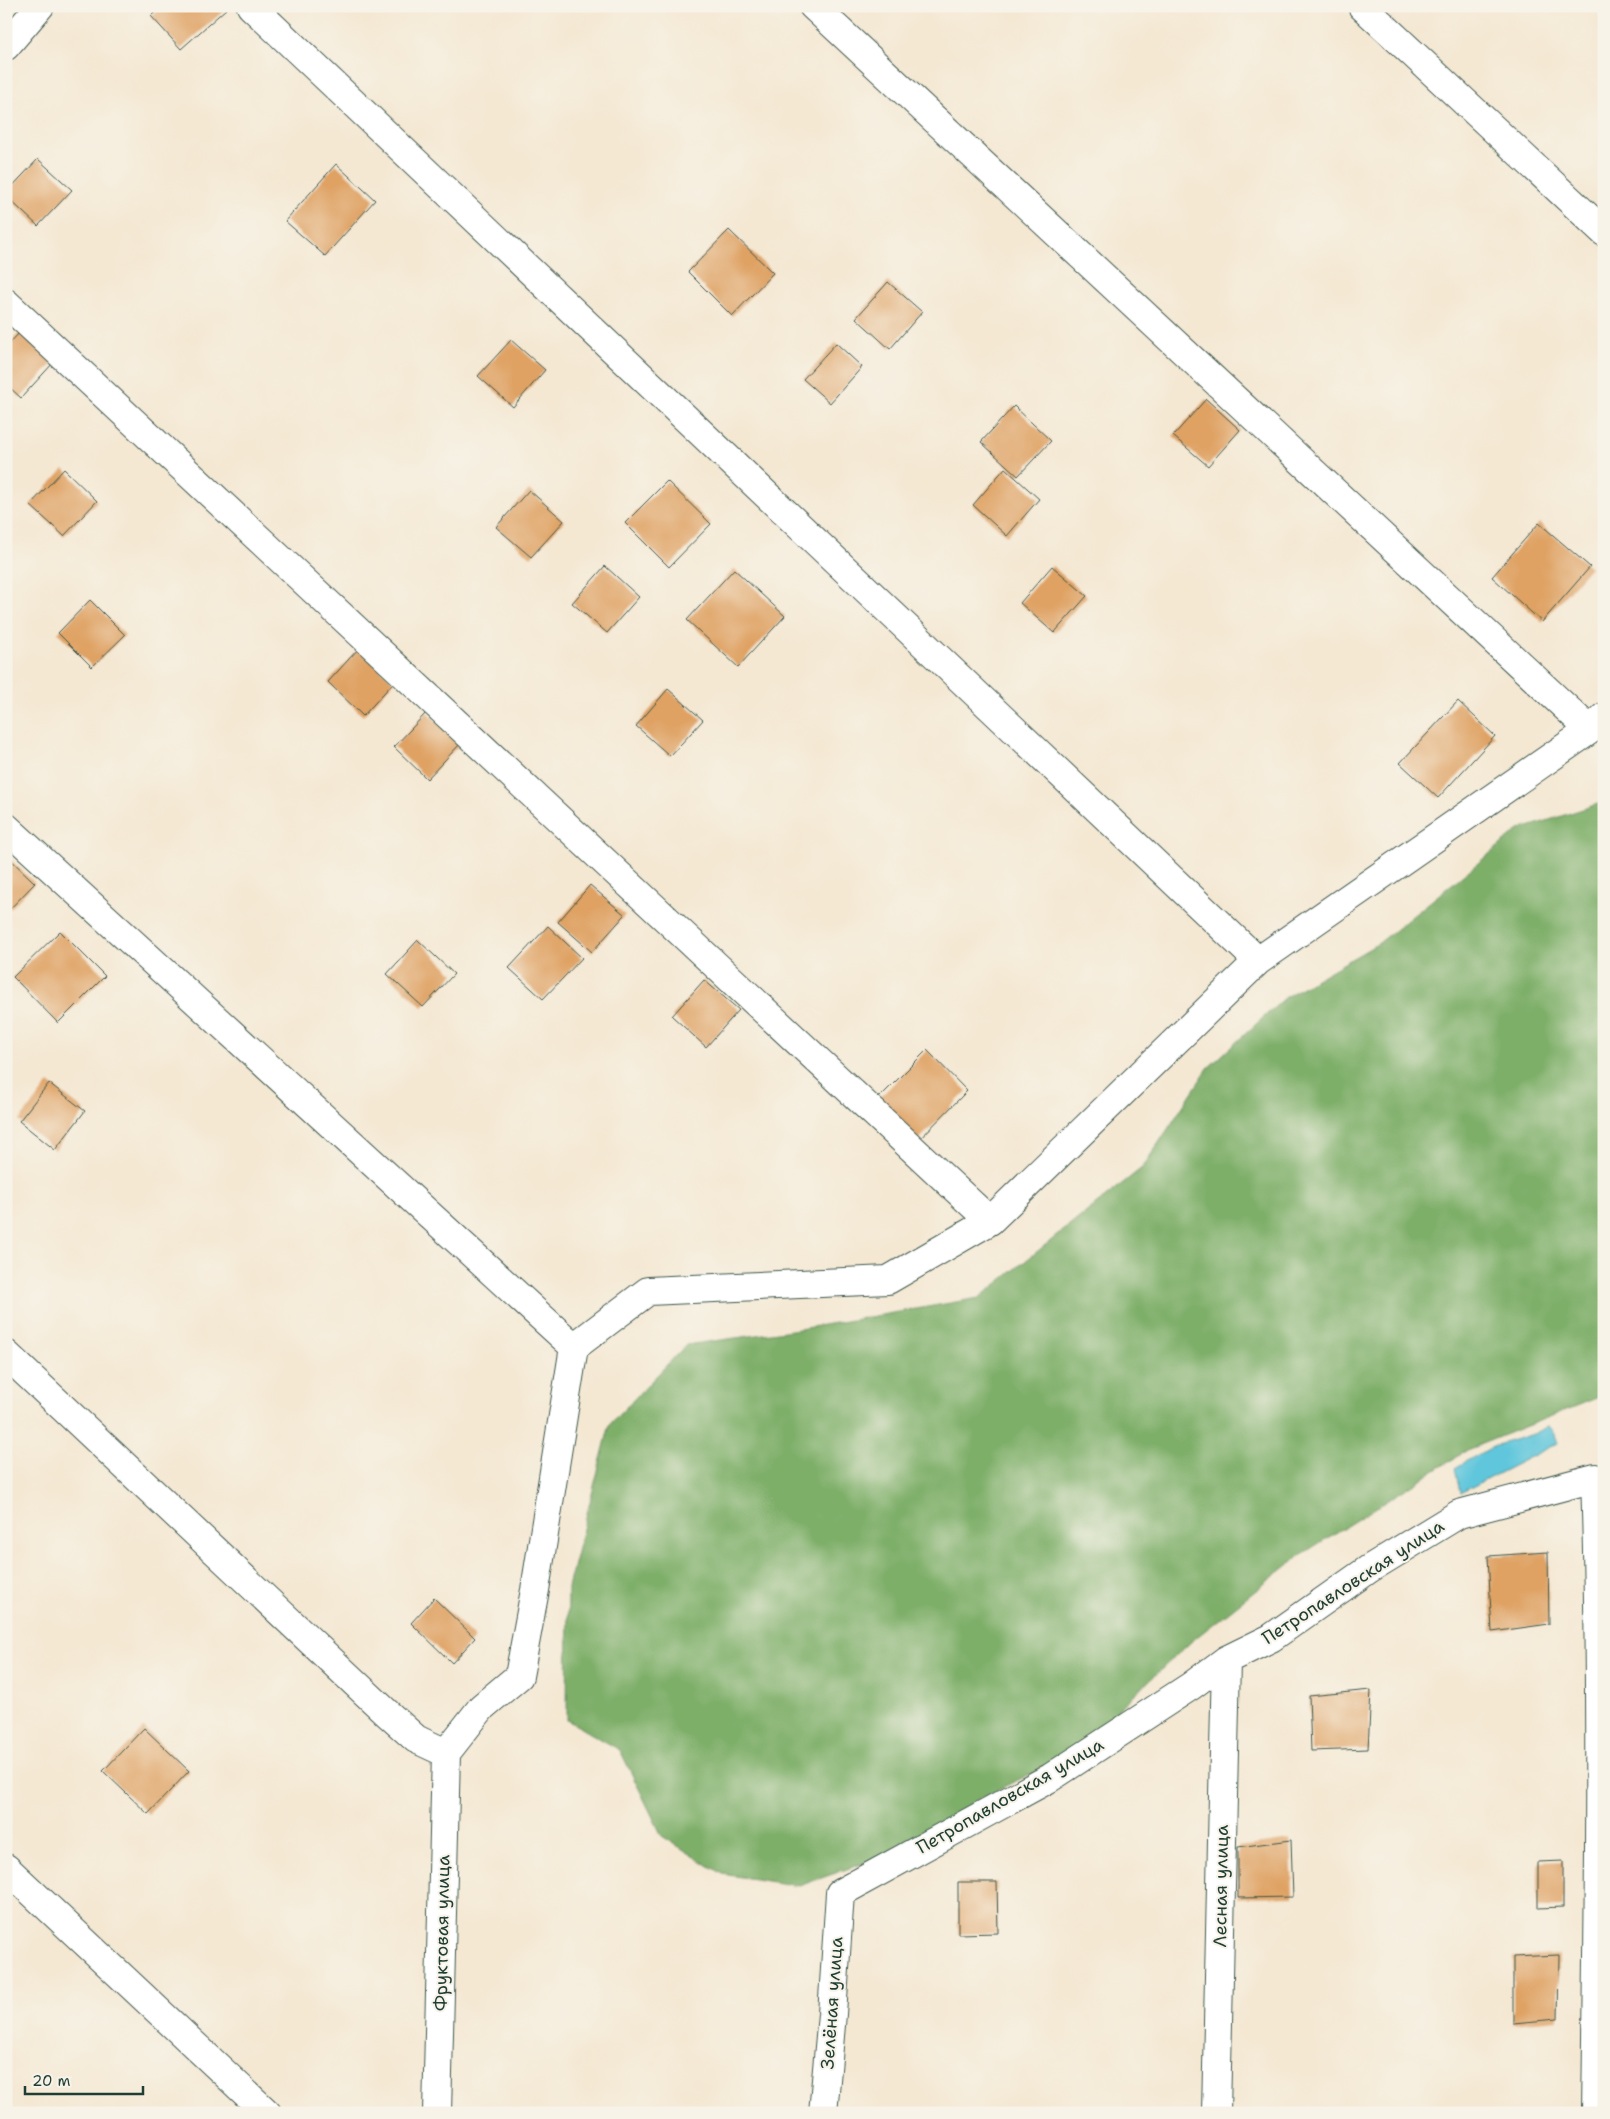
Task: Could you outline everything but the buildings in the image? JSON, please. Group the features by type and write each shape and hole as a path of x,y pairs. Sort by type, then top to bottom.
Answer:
{"street":[{"path":"6,46 40,6"},
{"path":"251,6 1258,961"},
{"path":"6,1354 386,1713 416,1739 446,1753 482,1707 519,1676 537,1580 574,1347 648,1291 888,1280 990,1220 1258,961 1597,723 813,6"},
{"path":"1362,6 1604,232"},
{"path":"6,304 990,1220"},
{"path":"6,827 574,1347"},
{"name":"Петропавловская улица","path":"840,1893 1050,1778 1191,1686 1226,1660 1271,1638 1369,1569 1458,1514 1595,1478 1598,1564 1600,1822 1596,2113"},
{"name":"Лесная улица","path":"1216,2113 1226,1660"},
{"name":"Фруктовая улица","path":"437,2113 446,1753"},
{"path":"6,1868 267,2113"},
{"name":"Зелёная улица","path":"823,2113 840,1893"}],"green space":[{"path":"1604,802 1604,1395 1469,1449 1302,1554 1193,1640 1067,1757 984,1796 892,1853 799,1886 722,1874 662,1836 620,1750 567,1720 568,1587 610,1424 686,1345 806,1328 979,1298 1143,1167 1208,1068 1287,996 1379,943 1519,830"}],"water":[{"path":"1549,1426 1554,1432 1558,1443 1460,1493 1455,1468 1493,1447 1538,1432"}]}
